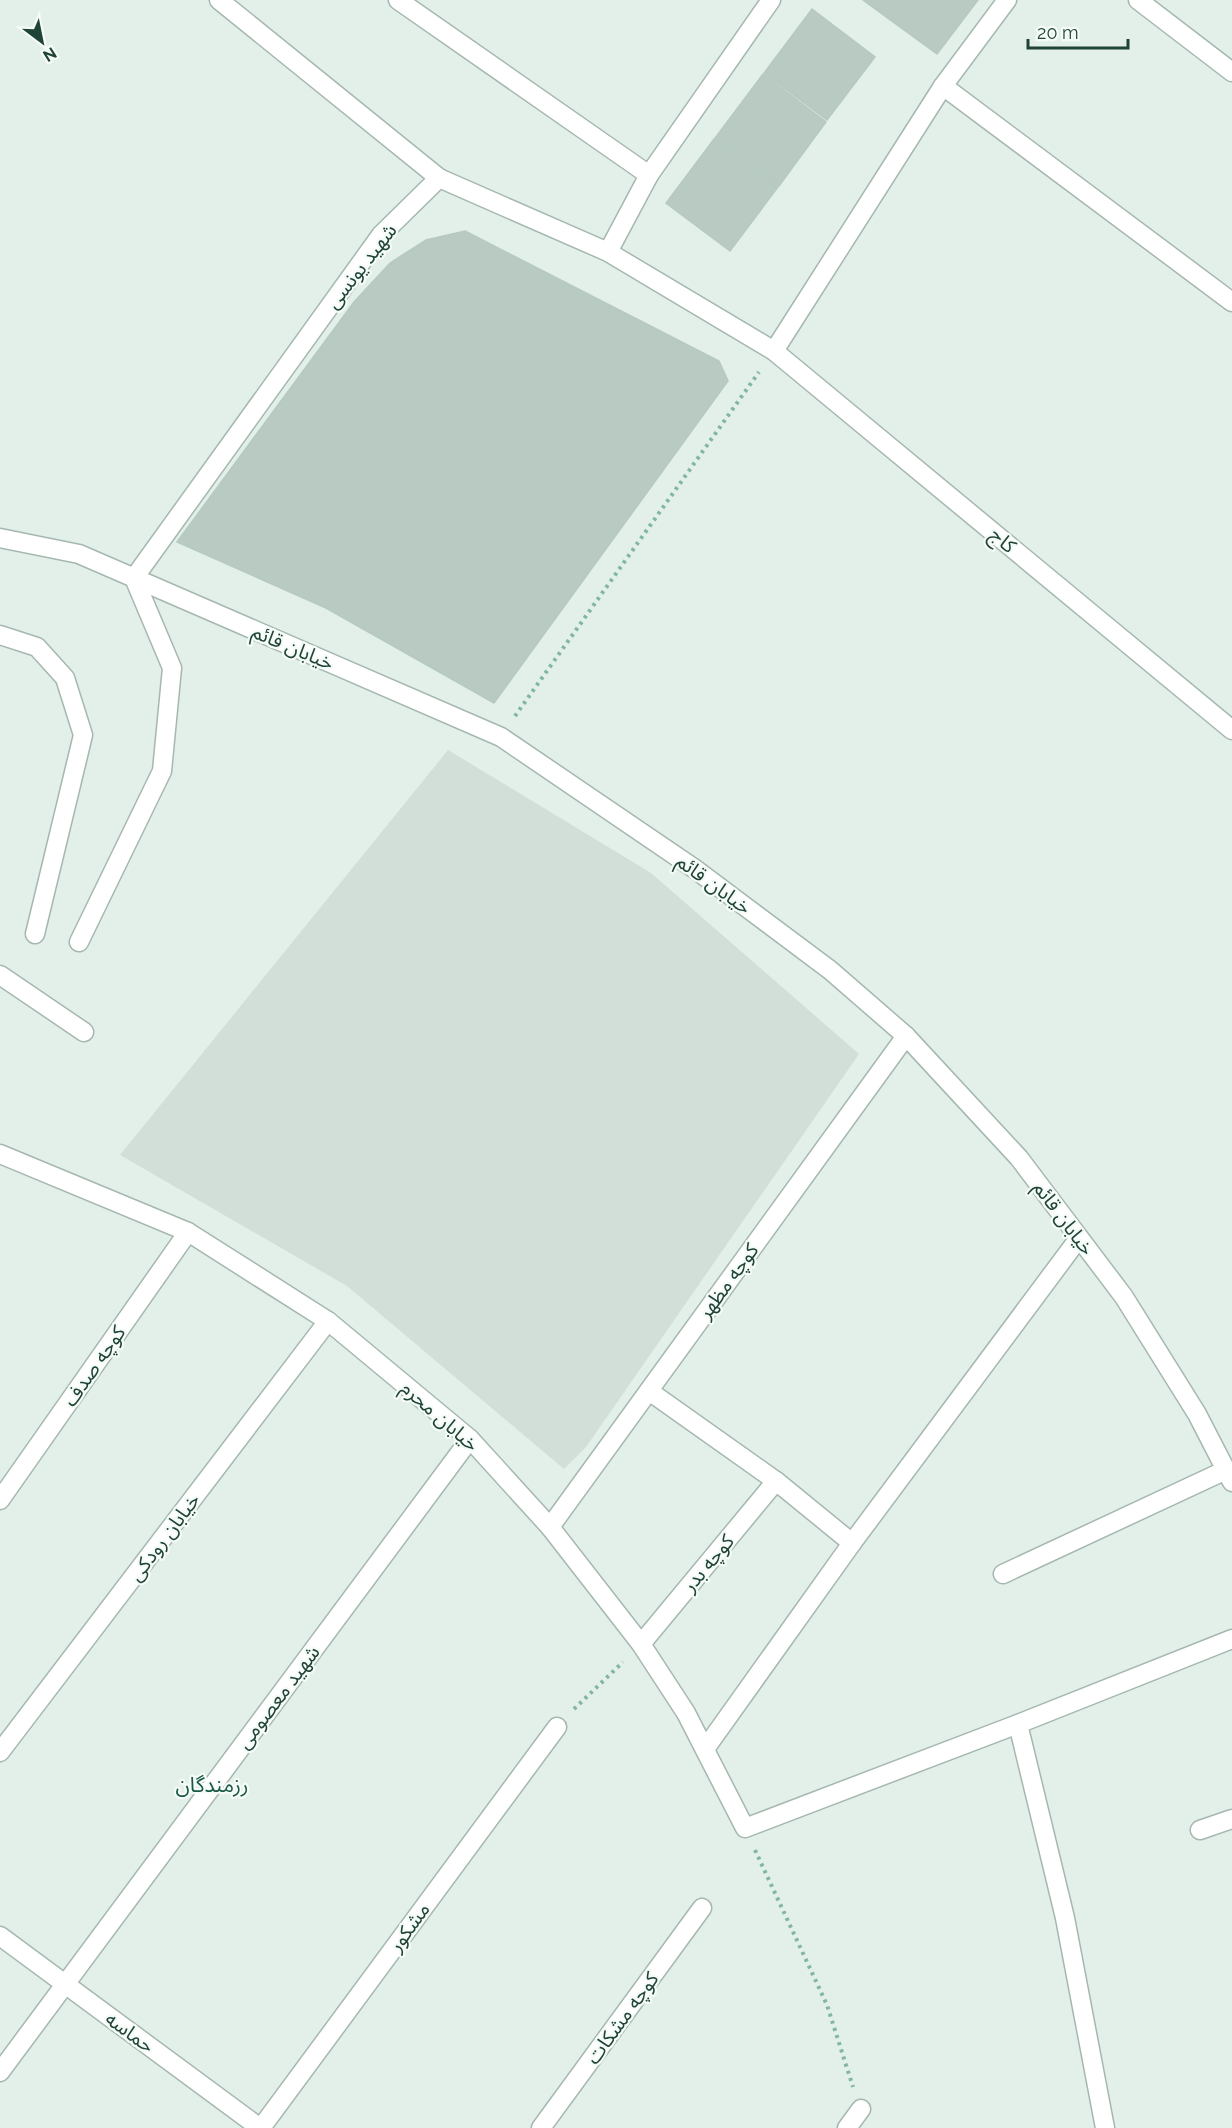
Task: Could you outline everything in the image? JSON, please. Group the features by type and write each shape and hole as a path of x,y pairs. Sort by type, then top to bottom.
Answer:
{"street":[{"path":"219,0 439,178 608,252 774,351 943,86 1007,0"},
{"path":"398,0 649,175"},
{"path":"608,252 649,175 771,0"},
{"path":"1138,0 1232,72"},
{"path":"943,86 1232,302"},
{"name":"شهید یونسی","path":"134,578 381,235 439,178"},
{"name":"کاج","path":"774,351 1232,730"},
{"name":"خیابان قائم","path":"0,538 79,554 501,736 695,869 830,970 906,1036 1019,1158 1124,1297 1197,1414 1229,1476"},
{"path":"79,942 162,771 172,668 134,578"},
{"path":"0,635 37,647 65,678 83,735 35,934"},
{"path":"0,975 84,1032"},
{"name":"کوچه مظهر","path":"550,1527 906,1036"},
{"name":"خیابان محرم","path":"0,1154 188,1232 328,1321 470,1439 550,1527 641,1644 686,1713 745,1828"},
{"name":"کوچه صدف","path":"0,1500 188,1232"},
{"path":"705,1749 852,1543 1079,1238"},
{"name":"خیابان رودکی","path":"0,1752 328,1321"},
{"path":"649,1391 776,1481 852,1543"},
{"name":"شهید معصومی","path":"0,2072 470,1439"},
{"path":"1003,1574 1229,1476"},
{"name":"کوچه بدر","path":"641,1644 776,1481"},
{"path":"745,1828 1018,1724 1232,1639"},
{"path":"1018,1724 1065,1918 1105,2128"},
{"name":"مشکور","path":"261,2128 557,1727"},
{"path":"1200,1830 1232,1819"},
{"name":"کوچه مشکات","path":"541,2128 702,1908"},
{"name":"حماسه","path":"0,1936 261,2128"},
{"path":"847,2128 861,2109"},
{"path":"861,2109 867,2128"}],"path":[{"path":"501,736 774,351"},
{"path":"557,1727 641,1644"},
{"path":"745,1828 827,2005 861,2109"}],"shaded area":[{"path":"448,750 651,873 859,1054 586,1447 564,1469 347,1286 120,1155"}],"building":[{"path":"863,0 978,0 937,54"},
{"path":"812,9 875,57 827,120 764,73"},
{"path":"763,74 826,122 779,186 715,138"},
{"path":"714,139 778,187 730,251 666,203"},
{"path":"465,231 719,361 728,381 494,703 326,608 177,542 354,302 390,263 426,240"}],"district":[{"name":"رزمندگان","path":"212,1784"}]}
